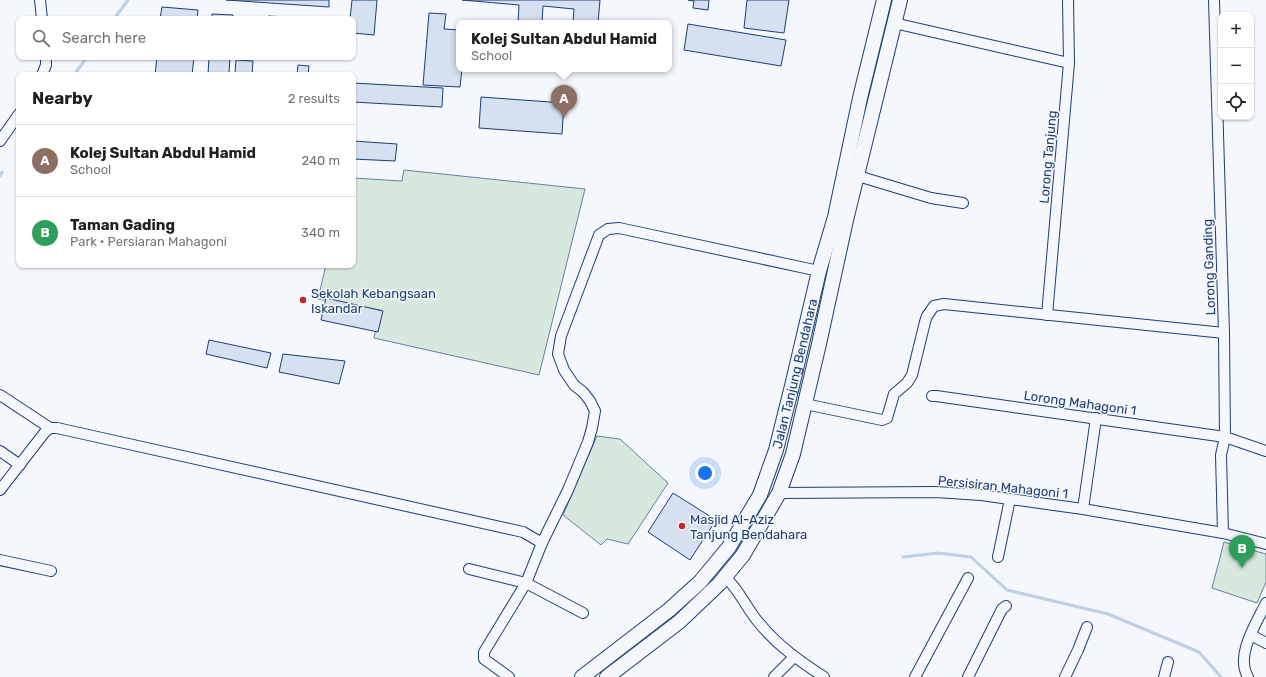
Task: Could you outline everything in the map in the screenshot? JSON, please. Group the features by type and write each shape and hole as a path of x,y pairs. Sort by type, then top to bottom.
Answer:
{"main road":[{"name":"Jalan Tanjung Bendahara","path":"582,677 669,610 700,582 730,547 760,495 776,450 802,348 819,271 835,217 860,98 884,0"},
{"name":"Jalan Tanjung Bendahara","path":"608,677 679,622 725,577 743,555 779,493 793,454 846,220 900,0"}],"street":[{"path":"40,0 42,16"},
{"name":"Lorong Tanjung","path":"1047,315 1069,63 1068,0"},
{"name":"Lorong Ganding","path":"1214,0 1224,333 1225,437 1221,455 1223,533"},
{"path":"894,23 1069,63"},
{"path":"43,72 46,60"},
{"path":"0,141 16,118"},
{"path":"858,176 931,198 963,203"},
{"path":"509,677 484,659 484,652 526,583 542,543 568,490 588,442 592,428 595,411 583,392 570,380 564,370 558,354 561,336 599,235 608,229 619,228 819,271"},
{"path":"805,404 882,420 887,418 894,394 907,383 912,375 925,322 928,316 934,306 944,304 1224,333"},
{"path":"0,394 50,428 58,428 523,532 542,543"},
{"name":"Lorong Mahagoni 1","path":"932,396 1225,437 1266,451"},
{"path":"1083,509 1096,418"},
{"path":"0,490 50,428"},
{"path":"0,451 20,465"},
{"name":"Persisiran Mahagoni 1","path":"779,493 936,492 1010,498 1223,533 1266,544"},
{"path":"998,557 1010,498"},
{"path":"0,560 51,570"},
{"path":"469,569 526,583 583,613"},
{"path":"725,577 773,639 794,657 824,677"},
{"path":"915,677 968,578"},
{"path":"1248,677 1244,671 1246,644 1266,603"},
{"path":"968,677 1002,609 1006,606"},
{"path":"1065,677 1087,627"},
{"path":"1251,635 1266,643"},
{"path":"774,677 794,657"},
{"path":"1164,677 1168,662"}],"shaded area":[{"path":"404,170 585,189 539,375 374,338 380,310 318,299 325,268 356,268 356,178 402,181"},
{"path":"597,436 620,439 668,483 628,544 607,539 601,545 563,515"},
{"path":"1224,542 1266,554 1266,582 1257,603 1212,588"}],"building":[{"path":"226,0 329,0 329,7"},
{"path":"352,0 377,0 374,35 356,33 356,16 350,16"},
{"path":"462,0 600,0 598,20 573,20 574,9 543,6 542,20 518,20 519,5"},
{"path":"688,0 709,0 708,10 693,8 694,1"},
{"path":"747,0 789,0 784,33 744,28"},
{"path":"162,7 198,10 197,16 160,16"},
{"path":"429,13 446,14 444,29 456,30 456,72 462,72 460,87 423,85"},
{"path":"212,14 233,15 233,16 212,16"},
{"path":"688,24 786,40 781,66 684,50"},
{"path":"157,60 194,60 192,72 155,72"},
{"path":"209,60 230,60 229,72 208,72"},
{"path":"236,60 253,61 252,72 235,72"},
{"path":"298,65 309,66 308,72 297,72"},
{"path":"356,83 443,88 442,107 356,102"},
{"path":"481,97 564,103 562,134 479,128"},
{"path":"356,141 397,144 395,161 356,159"},
{"path":"326,298 383,311 378,332 321,320"},
{"path":"209,340 271,353 267,368 206,354"},
{"path":"283,354 345,361 339,384 279,372"},
{"name":"Masjid Al-Aziz Tanjung Bendahara","path":"673,493 716,520 690,560 648,532"}],"waterway":[{"path":"116,16 128,0"},
{"path":"76,72 85,60"},
{"path":"0,176 2,172"},
{"path":"903,557 938,553 971,557 1007,590 1108,614 1199,652 1221,677"}],"place":[{"name":"Kolej Sultan Abdul Hamid","path":"564,118"},
{"name":"Sekolah Kebangsaan Iskandar","path":"303,300"},
{"name":"Masjid Al-Aziz Tanjung Bendahara","path":"682,526"},
{"name":"Taman Gading","path":"1242,568"}]}
